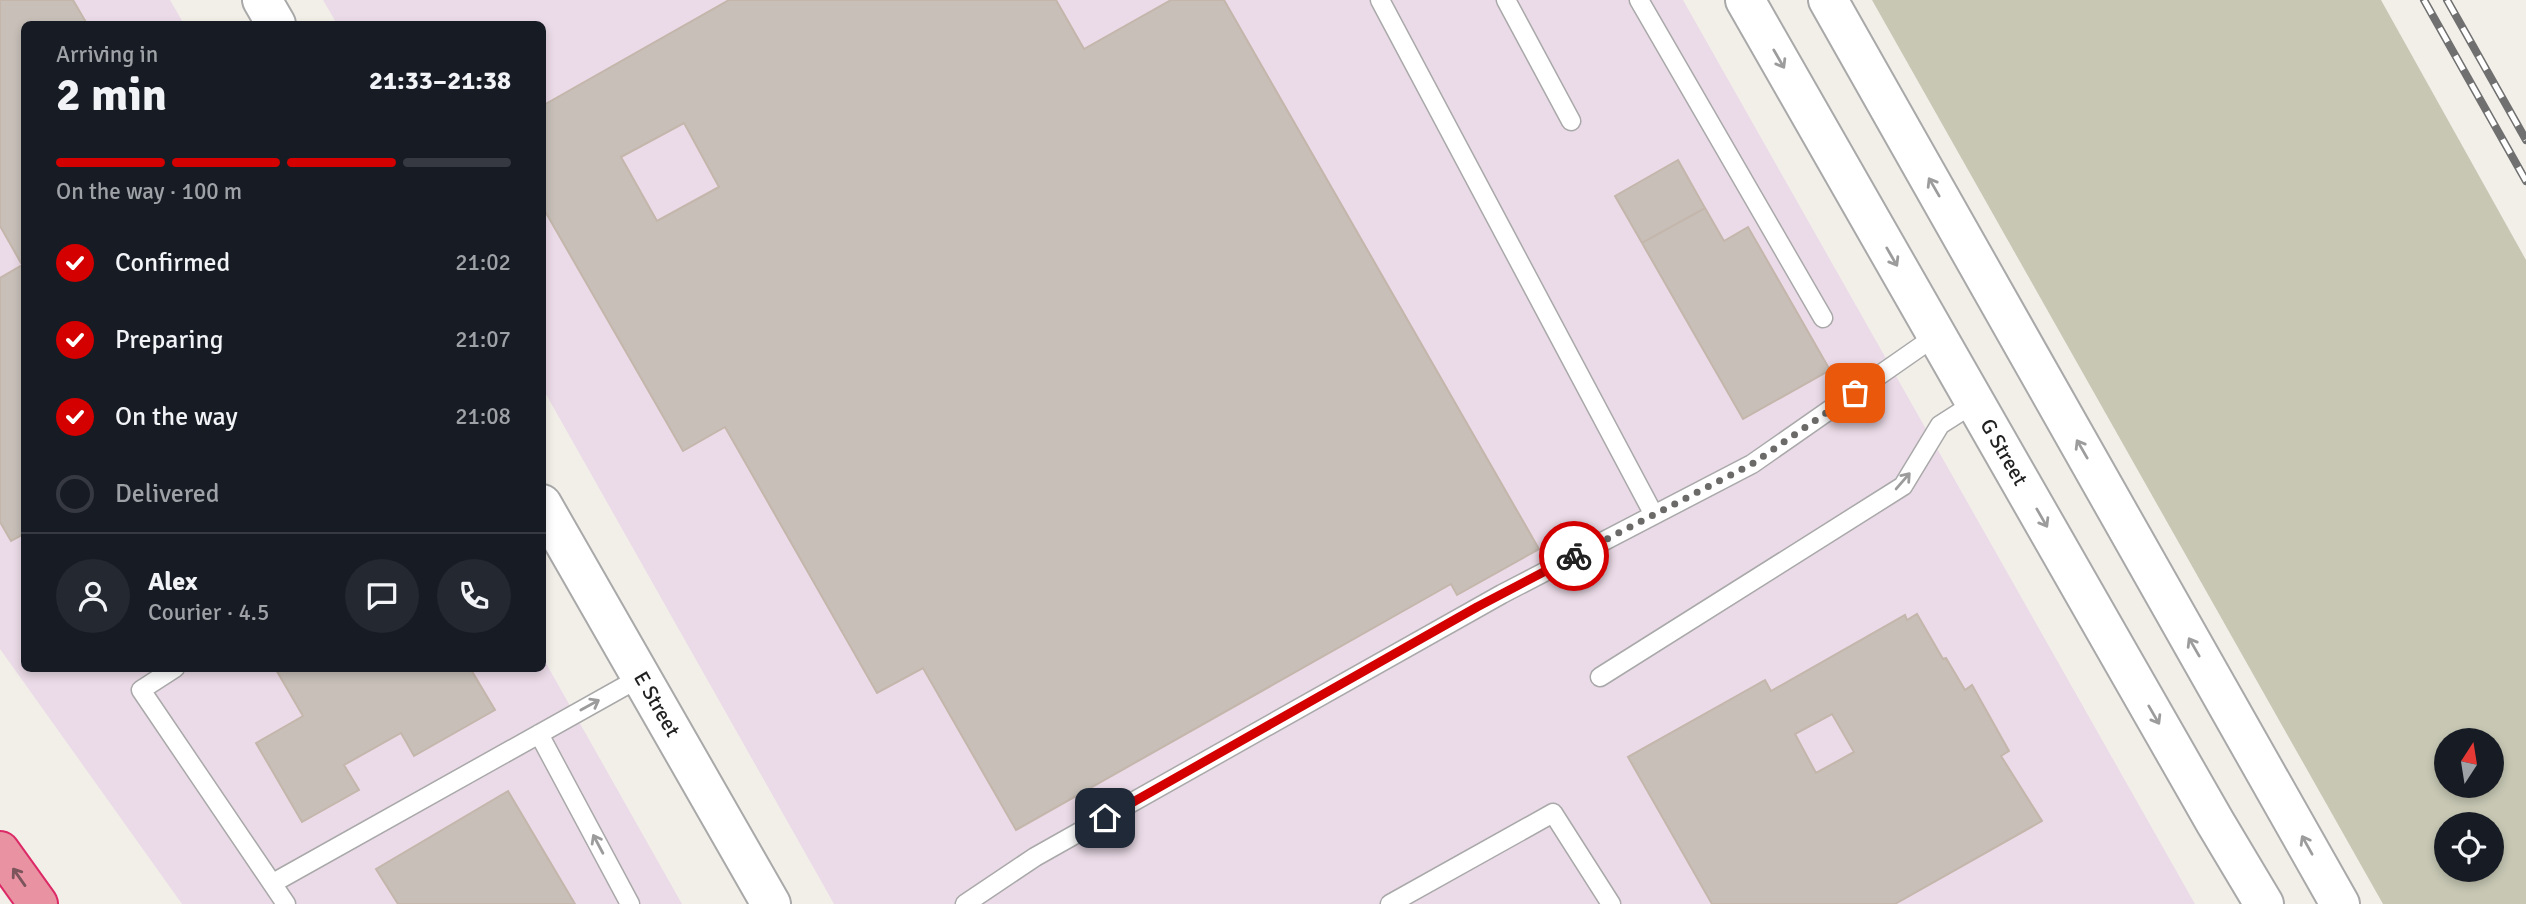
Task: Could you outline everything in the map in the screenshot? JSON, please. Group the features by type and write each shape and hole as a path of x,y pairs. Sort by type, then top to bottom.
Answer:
{"highway":[{"path":"0,850 38,904"}],"street":[{"path":"262,0 274,21"},
{"name":"G Street","path":"1745,0 2264,904"},
{"path":"1828,0 2340,904"},
{"name":"E Street","path":"546,511 771,904"}],"lane":[{"path":"1380,0 1654,515"},
{"path":"1506,0 1571,121"},
{"path":"1639,0 1823,318"},
{"path":"965,904 1035,857 1465,614 1752,464 1937,335"},
{"path":"1601,677 1903,486 1940,425 1976,402"},
{"path":"170,672 141,690 286,904"},
{"path":"273,883 641,677"},
{"path":"539,734 630,904"},
{"path":"1390,904 1553,813 1611,904"}],"shaded area":[{"path":"0,0 170,0 182,21 21,21 21,672 546,672 546,663 682,904 182,904 0,649"},
{"path":"323,0 1683,0 2195,904 834,904 546,394 546,21 335,21"},
{"path":"1872,0 2381,0 2526,260 2526,904 2383,904"}],"building":[{"path":"0,0 73,0 85,21 21,21 21,263 0,226"},
{"path":"729,0 1056,0 1084,49 1171,0 1224,0 1539,549 1457,595 1451,584 1016,830 923,668 877,693 725,427 683,451 546,213 546,104","holes":["684,123 719,187 657,221 621,157"]},
{"path":"1678,160 1705,208 1642,243 1615,196"},
{"path":"1705,208 1724,241 1748,227 1830,370 1743,419 1642,243"},
{"path":"21,266 21,536 11,541 0,522 0,278"},
{"path":"1917,614 1965,690 1972,685 2009,751 2001,756 2042,821 1895,904 1712,904 1628,757 1765,680 1771,691 1905,615 1907,620","holes":["1832,714 1854,752 1816,773 1795,734"]},
{"path":"277,672 472,672 495,710 414,756 401,733 344,765 359,790 302,822 256,743 303,716"},
{"path":"508,791 575,904 398,904 376,869"}],"railway":[{"path":"2424,0 2526,181"},
{"path":"2447,0 2526,140"}],"way so far":[{"path":"1574,556 1752,464 1855,393"}],"route":[{"path":"1105,818 1477,607 1574,556"}]}
